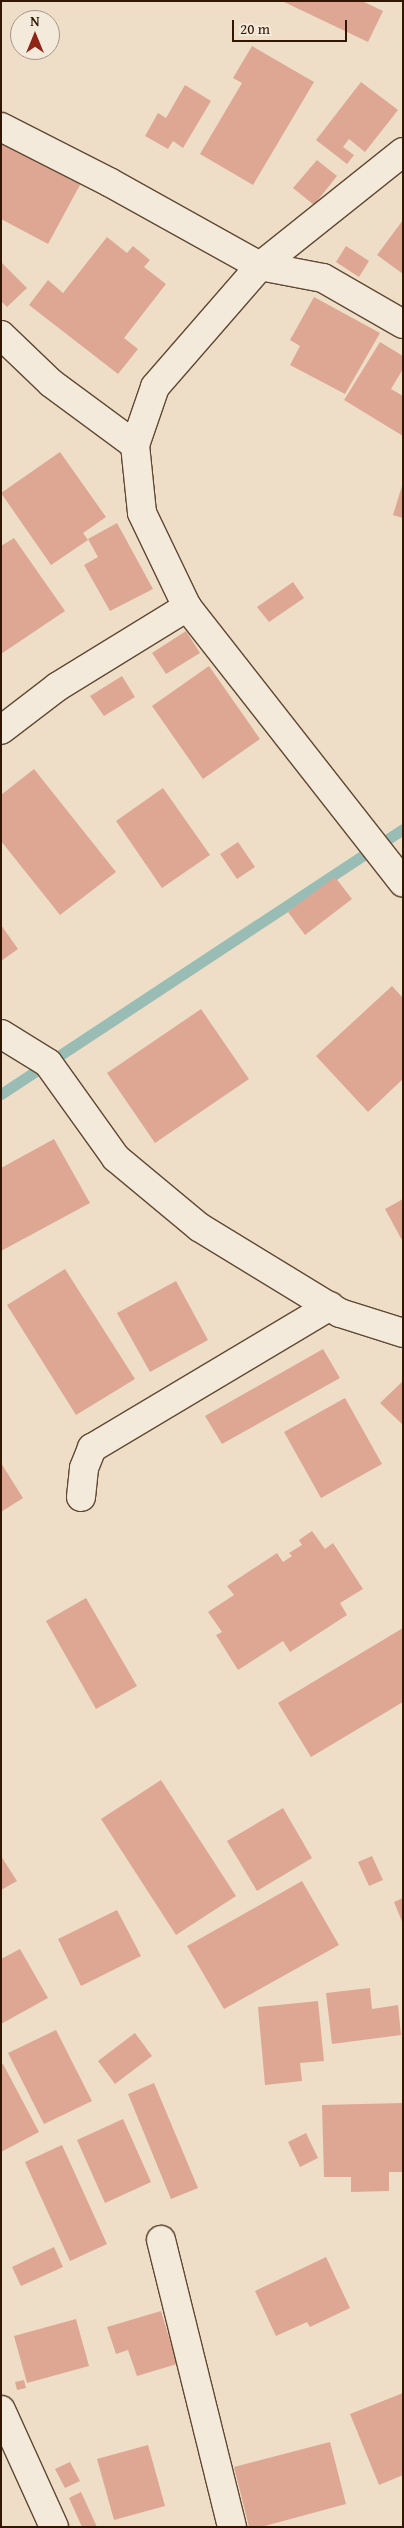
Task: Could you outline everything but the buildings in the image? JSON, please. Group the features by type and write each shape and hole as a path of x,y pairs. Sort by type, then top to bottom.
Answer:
{"street":[{"path":"1,128 109,182 260,266 323,278 403,324"},
{"path":"403,152 260,266 155,388 135,445 142,513 187,607 403,882"},
{"path":"1,335 51,383 135,445"},
{"path":"1,730 57,687 187,607"},
{"path":"1,1034 48,1062 116,1158 191,1220 330,1306 403,1333"},
{"path":"81,1497 84,1468 92,1448 330,1306"},
{"path":"161,2240 232,2527"},
{"path":"1,2410 54,2527"}],"waterway":[{"path":"1,1094 403,829"}]}
